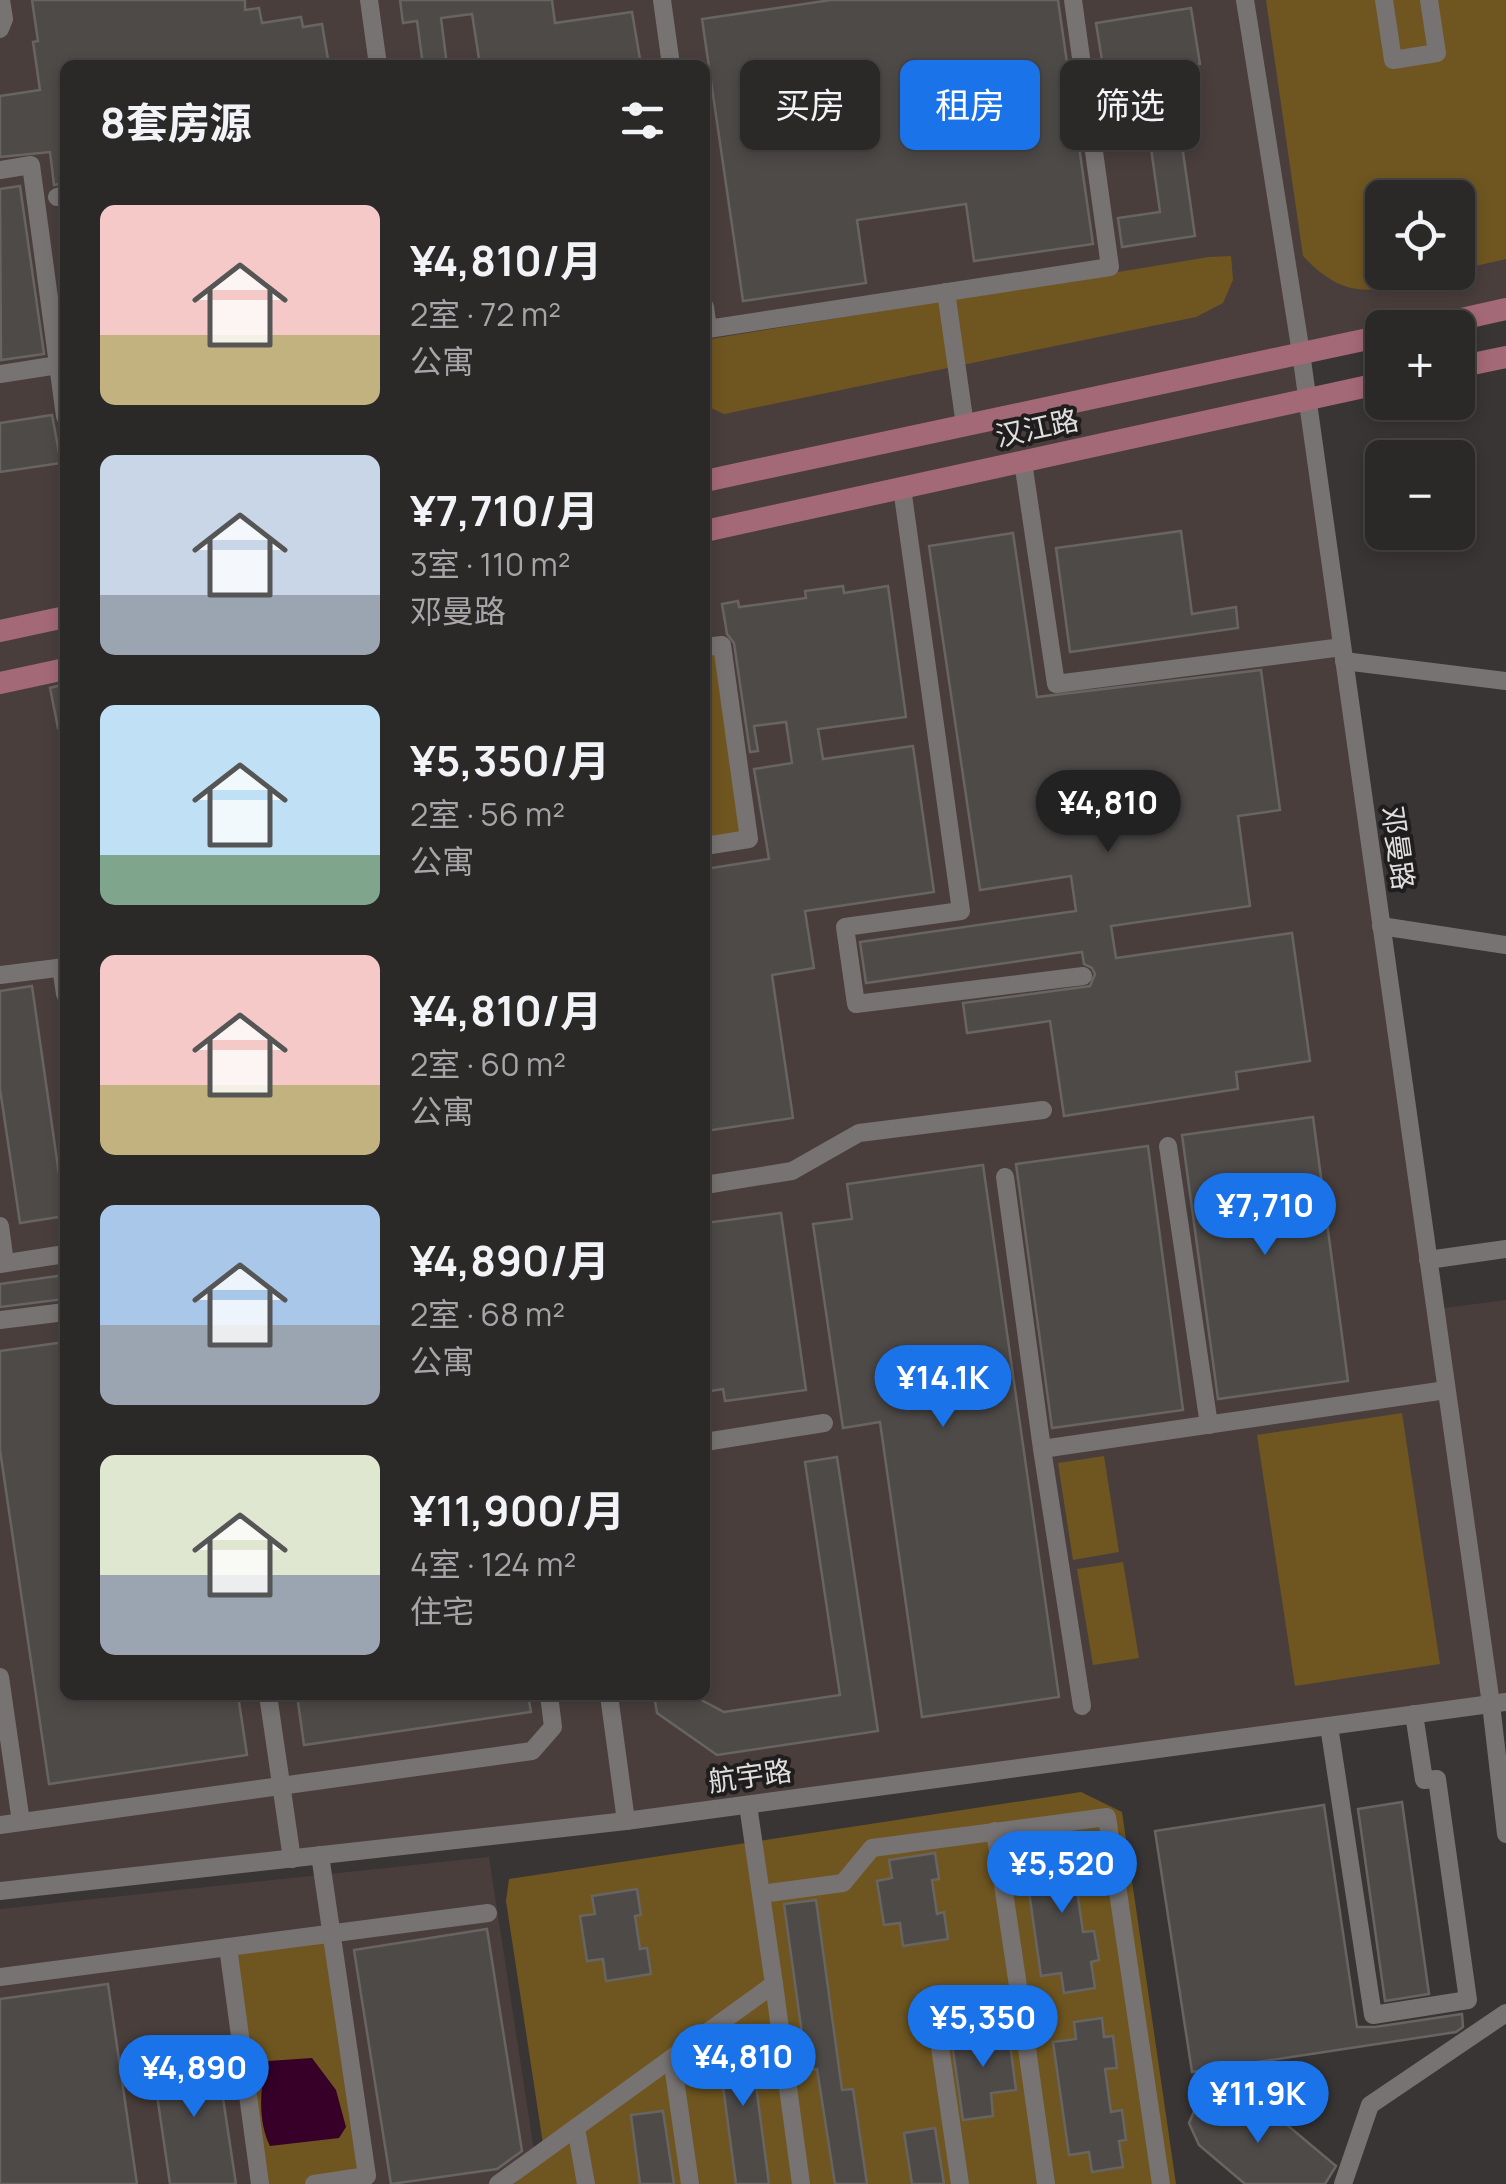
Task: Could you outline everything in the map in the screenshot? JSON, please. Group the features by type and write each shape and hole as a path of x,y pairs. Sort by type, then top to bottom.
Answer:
{"main road":[{"path":"1475,316 1506,309"},
{"name":"汉江路","path":"710,480 1365,340"},
{"path":"1475,363 1506,357"},
{"name":"汉江路","path":"710,529 1365,388"},
{"path":"0,631 60,619"},
{"path":"0,683 60,670"}],"street":[{"path":"0,28 4,19 1,0"},
{"path":"369,0 377,60"},
{"path":"662,0 670,60"},
{"path":"710,329 1110,267 1073,0"},
{"name":"邓曼路","path":"1245,0 1308,400 1446,1390 1498,1703 1506,1834"},
{"path":"1384,0 1392,60 1437,53 1429,0"},
{"path":"0,170 30,166 60,380"},
{"path":"946,292 965,425"},
{"path":"0,374 58,365"},
{"path":"1023,462 1056,684 1343,654 1506,681"},
{"path":"902,488 961,911 845,927 856,1004 1083,976"},
{"path":"710,646 722,645 750,840 710,845"},
{"path":"1381,926 1506,945"},
{"path":"0,975 60,967"},
{"path":"710,1184 792,1171 859,1133 1043,1110"},
{"path":"1168,1146 1209,1425"},
{"path":"1005,1177 1082,1706"},
{"path":"0,1226 2,1263 60,1255"},
{"path":"1428,1260 1506,1249"},
{"path":"0,1320 60,1313"},
{"path":"1042,1449 1446,1390"},
{"path":"710,1441 824,1423"},
{"path":"0,1677 20,1822"},
{"path":"269,1700 292,1858"},
{"path":"0,1825 532,1750 554,1726 550,1700"},
{"path":"609,1700 626,1821"},
{"name":"航宇路","path":"0,1892 626,1821 1498,1703"},
{"path":"1329,1726 1373,2015 1468,2000 1436,1779 1424,1780 1414,1714"},
{"path":"748,1804 801,2184"},
{"path":"761,1894 843,1883 872,1848 1108,1817 1161,2184"},
{"path":"995,1832 1046,2184"},
{"path":"314,2184 367,2176 320,1856"},
{"path":"0,1977 488,1913"},
{"path":"228,1948 260,2184"},
{"path":"498,2184 774,1984"},
{"path":"960,2184 937,2026 1022,2013"},
{"path":"1343,2184 1370,2105 1506,2013"},
{"path":"672,2058 690,2184"},
{"path":"576,2128 586,2184"}],"shaded area":[{"path":"0,0 1506,0 1506,309 1475,316 1475,310 1365,310 1365,333 1302,353 1436,1309 1506,1300 1506,1702 0,1891"},
{"path":"1266,0 1506,0 1506,259 1475,266 1475,180 1365,180 1365,289 1337,283 1303,256"},
{"path":"1231,256 1233,280 1223,303 1196,317 724,414 711,408 710,339"},
{"path":"722,645 749,839 710,845 710,646"},
{"path":"1402,1413 1440,1664 1295,1686 1257,1435"},
{"path":"1104,1456 1119,1552 1073,1560 1058,1463"},
{"path":"1123,1562 1139,1658 1093,1665 1077,1569"},
{"path":"1081,1792 1122,1812 1176,2184 514,2184 545,2157 506,1901 509,1879"},
{"path":"489,1857 535,2157 498,2184 0,2184 0,1909"},
{"path":"331,1934 367,2176 314,2184 260,2184 228,1947"},
{"path":"312,2058 336,2090 346,2127 339,2138 270,2146 261,2104 268,2061"}],"building":[{"path":"32,0 245,0 245,10 259,8 262,23 301,17 303,27 322,24 328,60 60,60 60,184 54,185 50,152 0,157 0,96 40,90 33,42 38,41"},
{"path":"400,0 552,0 555,23 632,12 640,60 479,60 472,14 441,18 446,60 422,60 417,21 403,23"},
{"path":"831,0 1058,0 1067,60 1060,60 1060,150 1080,150 1093,244 974,261 966,204 857,220 866,283 743,301 702,19"},
{"path":"1191,8 1199,60 1102,60 1096,23"},
{"path":"1151,150 1183,150 1195,236 1122,247 1118,218 1160,212"},
{"path":"20,186 44,354 1,360 0,189"},
{"path":"52,415 60,463 0,472 0,423"},
{"path":"1181,531 1192,614 1236,607 1238,628 1070,652 1056,548"},
{"path":"1013,533 1037,697 1261,670 1280,810 1238,816 1250,906 1111,926 1116,958 1292,933 1310,1061 1236,1072 1238,1089 1064,1116 1050,1021 967,1033 963,1003 1090,986 1095,974 1084,964 1082,952 866,983 860,942 1076,911 1071,876 980,890 929,546"},
{"path":"843,586 844,593 888,586 906,717 818,729 823,759 913,746 934,892 805,911 814,968 772,975 793,1118 710,1130 710,868 769,859 754,769 792,763 786,722 754,726 758,751 750,752 734,643 727,634 722,604 738,601 739,607 806,598 805,591"},
{"path":"60,685 60,728 58,728 50,688"},
{"path":"32,986 60,1181 60,1217 20,1223 0,1089 0,991"},
{"path":"1313,1117 1348,1381 1218,1399 1182,1135"},
{"path":"1148,1146 1183,1410 1052,1428 1016,1164"},
{"path":"983,1165 1059,1697 922,1717 880,1422 843,1428 813,1224 852,1219 847,1184"},
{"path":"781,1213 806,1390 725,1401 723,1389 710,1391 710,1222"},
{"path":"60,1276 60,1300 0,1307 0,1284"},
{"path":"60,1343 60,1700 239,1700 247,1755 49,1784 0,1450 0,1351"},
{"path":"837,1457 878,1731 717,1755 657,1713 655,1700 701,1700 724,1712 840,1695 805,1462"},
{"path":"298,1700 529,1700 531,1712 304,1745"},
{"path":"1402,1802 1429,1994 1385,2001 1358,1809"},
{"path":"1324,1805 1357,2027 1462,2014 1463,2027 1456,2032 1192,2072 1155,1831"},
{"path":"1074,1839 1077,1858 1085,1857 1089,1888 1077,1890 1083,1932 1094,1931 1099,1960 1091,1962 1095,1988 1064,1993 1061,1973 1041,1976 1025,1863 1048,1860 1046,1842"},
{"path":"935,1853 939,1879 932,1880 937,1914 944,1912 948,1939 903,1946 900,1923 884,1925 877,1881 892,1878 889,1860"},
{"path":"637,1889 641,1915 635,1916 640,1949 647,1948 651,1974 606,1981 603,1959 587,1961 580,1916 595,1914 592,1896"},
{"path":"816,1900 842,2090 853,2089 867,2184 835,2184 817,2069 807,2070 784,1904"},
{"path":"487,1929 522,2151 497,2169 391,2184 354,1950"},
{"path":"108,1984 137,2184 0,2184 0,1999"},
{"path":"1102,2018 1104,2037 1113,2036 1117,2068 1105,2069 1111,2112 1122,2110 1126,2140 1119,2141 1123,2167 1092,2172 1089,2152 1069,2155 1053,2042 1076,2039 1074,2022"},
{"path":"1008,2028 1016,2090 991,2093 993,2116 963,2120 951,2036"},
{"path":"749,2032 769,2184 736,2184 717,2041"},
{"path":"216,2052 236,2184 170,2184 152,2061"},
{"path":"1201,2096 1247,2119 1256,2099 1336,2166 1325,2184 1245,2184 1199,2145 1189,2123"},
{"path":"663,2111 674,2184 640,2184 631,2115"},
{"path":"935,2128 944,2184 912,2184 904,2133"}]}
